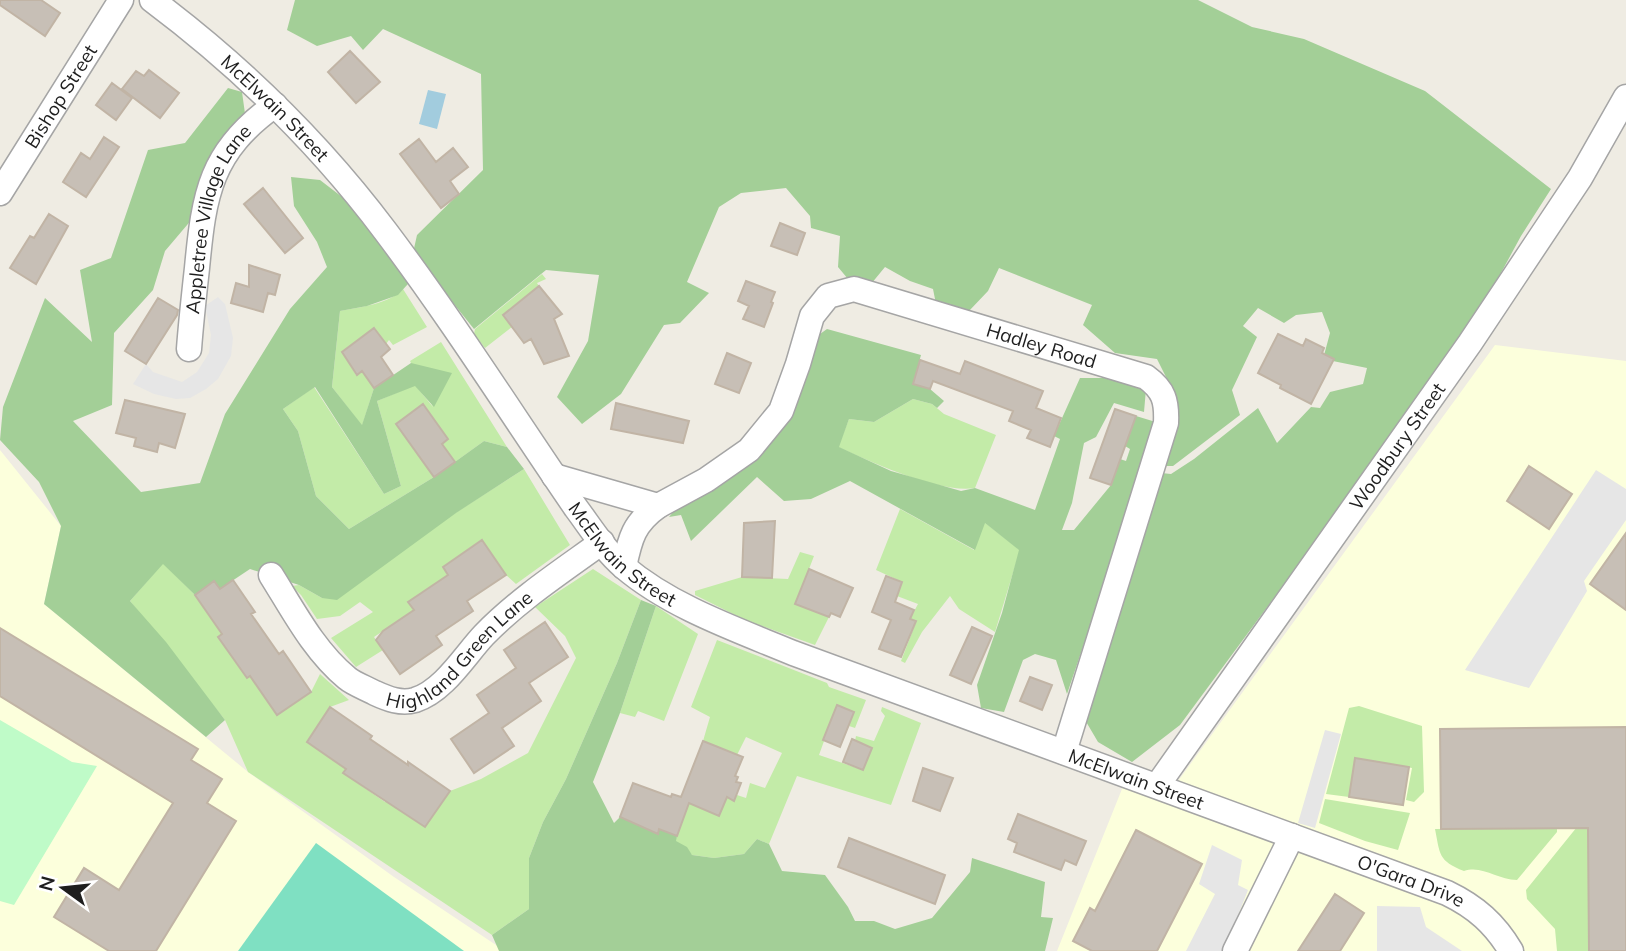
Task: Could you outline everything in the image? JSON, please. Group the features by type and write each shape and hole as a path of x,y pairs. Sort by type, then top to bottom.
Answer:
{"street":[{"name":"Bishop Street","path":"0,193 121,0"},
{"name":"McElwain Street","path":"152,0 222,55 275,105 385,230 554,476 602,542 624,567 681,603 793,653 1292,836"},
{"name":"Woodbury Street","path":"1157,786 1470,343 1580,178 1626,97"},
{"name":"Appletree Village Lane","path":"188,349 200,231 208,190 229,147 275,105"},
{"name":"Hadley Road","path":"624,567 629,542 640,519 706,480 749,450 781,411 799,364 812,316 828,296 854,289 1146,377 1158,385 1165,396 1166,423 1064,752"},
{"path":"554,476 658,506"},
{"name":"Highland Green Lane","path":"271,575 313,640 347,678 391,701 416,700 437,687 456,670 483,636 506,614 602,542"},
{"path":"1235,951 1292,836"},
{"name":"O'Gara Drive","path":"1292,836 1419,882 1464,902 1490,921 1511,951"}],"shaded area":[{"path":"218,297 225,304 233,338 231,356 218,379 190,398 176,399 154,394 133,384 146,364 153,372 182,382 197,372 209,353 211,335 205,306"},
{"path":"1495,345 1626,361 1626,951 1057,951 1124,784 1165,799"},
{"path":"0,450 61,526 44,604 248,772 394,877 505,951 0,951"},
{"path":"1596,470 1626,489 1626,520 1584,581 1587,591 1529,688 1465,670"},
{"path":"1325,730 1341,734 1315,828 1298,823"},
{"path":"1212,845 1242,860 1238,885 1248,890 1224,951 1186,951 1215,894 1199,884"},
{"path":"1377,906 1420,907 1426,927 1462,951 1377,951"}],"green space":[{"path":"295,0 1198,0 1252,27 1304,39 1425,91 1551,189 1521,236 1464,341 1180,725 1132,762 1098,742 1078,708 1151,472 1171,474 1258,408 1277,443 1311,407 1320,408 1330,392 1363,384 1367,368 1323,359 1330,333 1322,312 1296,315 1284,323 1258,308 1243,326 1257,337 1232,390 1240,415 1173,466 1162,466 1176,397 1157,359 1115,353 1083,325 1092,305 999,268 988,291 969,311 936,304 933,289 910,281 885,267 871,284 848,279 838,267 840,236 811,228 810,216 786,188 741,193 719,207 687,282 709,293 680,323 664,325 621,394 582,424 557,397 588,341 599,275 546,270 474,329 413,253 417,235 483,170 481,74 383,29 363,50 351,36 317,46 287,30"},
{"path":"228,88 242,92 247,128 204,205 165,251 153,290 114,333 112,405 73,421 141,492 200,483 225,414 290,309 327,267 317,242 294,206 291,177 320,180 385,230 416,275 398,295 367,306 340,311 332,387 362,425 374,388 411,363 452,373 434,407 415,386 377,401 401,486 384,494 315,387 283,409 298,431 316,496 349,529 434,477 484,441 507,447 524,469 456,513 337,600 322,598 299,585 250,569 220,589 214,581 195,595 163,564 130,601 166,642 225,720 206,737 44,604 61,526 39,482 0,440 3,407 45,298 92,342 80,270 111,258 148,150 185,143"},
{"path":"542,274 546,279 537,283 540,288 503,315 512,327 485,348 474,334 475,329"},
{"path":"403,289 427,327 393,345 389,340 386,344 374,328 342,352 356,375 362,371 374,388 362,426 332,387 340,311 382,301"},
{"path":"827,329 921,355 913,384 930,389 944,401 937,408 913,399 874,422 849,419 839,447 891,471 961,491 975,488 1035,510 1060,439 1054,436 1080,378 1104,378 1146,389 1144,412 1114,403 1096,437 1084,443 1072,503 1062,530 1074,530 1111,485 1120,459 1126,461 1130,449 1125,446 1136,416 1159,423 1067,694 1056,660 1035,654 1023,660 1004,712 981,708 977,685 1002,613 1019,550 985,523 975,550 850,481 811,499 784,501 757,477 691,541 681,515 669,517 685,498 723,480 813,339"},
{"path":"441,342 507,447 484,441 455,462 442,444 448,439 423,404 396,424 434,477 349,529 316,496 298,431 283,409 314,387 384,494 401,486 377,401 415,385 433,407 410,361"},
{"path":"913,399 932,404 944,414 996,435 975,488 961,489 925,482 838,447 849,419 874,422"},
{"path":"524,469 570,545 516,584 506,575 481,540 443,567 448,575 408,602 414,610 374,637 383,650 356,667 331,638 373,612 360,602 340,616 317,619 292,586 299,585 322,598"},
{"path":"900,509 974,550 984,522 1020,550 995,632 959,609 950,596 922,632 905,663 901,661 916,622 910,619 918,604 897,596 902,582 876,570"},
{"path":"800,552 814,556 796,603 829,617 815,645 745,620 695,595 695,591 742,577 788,579"},
{"path":"163,563 195,595 222,634 219,637 247,678 250,676 311,692 320,674 349,700 330,707 307,742 346,769 343,773 385,802 450,791 481,779 528,753 576,658 565,636 535,607 593,569 641,600 617,663 529,858 529,909 492,935 248,772 225,720 130,601"},
{"path":"641,600 656,606 620,713 593,782 614,823 620,817 657,834 659,829 677,836 676,841 687,847 692,855 714,858 744,854 757,839 769,844 782,871 825,875 855,921 874,921 895,929 932,918 970,872 972,858 1045,882 1041,917 1053,918 1045,951 499,951 492,935 529,909 529,858 617,663"},
{"path":"656,606 698,634 664,721 638,711 635,717 620,713"},
{"path":"717,640 866,700 855,728 849,726 854,712 837,705 819,755 863,770 872,748 855,741 856,736 874,741 885,716 881,711 882,707 921,723 891,805 797,776 769,844 757,839 744,854 714,858 692,855 675,841 689,803 719,815 727,797 734,800 737,795 746,798 750,783 765,788 782,753 746,737 737,755 703,741 710,717 691,707"},
{"path":"1359,706 1422,726 1424,792 1414,802 1406,800 1412,768 1355,759 1349,797 1326,794 1349,708"},
{"path":"0,720 72,762 97,766 14,905 0,901"},
{"path":"1325,799 1410,813 1398,850 1365,841 1319,823"},
{"path":"1588,802 1589,951 1557,951 1555,929 1527,899 1526,890 1581,822"},
{"path":"1557,828 1557,832 1517,880 1484,871 1464,871 1449,864 1440,851 1435,829"},
{"path":"316,843 464,951 238,951"}],"water":[{"path":"428,90 446,94 437,129 419,124"}],"building":[{"path":"0,0 41,0 60,13 45,36 0,5"},
{"path":"350,51 380,82 356,103 328,72"},
{"path":"149,70 179,93 160,118 122,89 136,71 144,76"},
{"path":"112,83 132,98 116,120 96,105"},
{"path":"104,137 119,147 86,197 63,182 81,153 90,159"},
{"path":"419,139 436,162 453,148 468,167 450,181 459,194 441,208 400,154"},
{"path":"263,188 303,238 285,253 244,204"},
{"path":"49,214 68,226 36,284 10,268 30,236 34,238"},
{"path":"780,223 805,233 797,255 771,246"},
{"path":"249,265 280,275 275,295 268,293 263,312 231,303 236,283 249,287"},
{"path":"746,281 775,292 764,327 743,319 749,306 738,301"},
{"path":"539,286 562,314 554,319 569,356 544,364 531,339 524,343 503,315"},
{"path":"158,298 178,310 146,364 125,351"},
{"path":"374,328 390,349 381,357 393,375 374,388 362,371 357,375 342,352"},
{"path":"1278,334 1303,346 1306,339 1324,348 1322,353 1334,359 1311,404 1258,373"},
{"path":"727,353 751,363 739,393 715,384"},
{"path":"920,360 960,374 965,361 1043,391 1036,408 1061,418 1050,447 1027,438 1031,430 1009,421 1013,411 933,381 930,389 913,384"},
{"path":"125,400 185,414 175,448 159,443 157,452 134,446 136,438 116,433"},
{"path":"616,403 689,421 683,443 611,429"},
{"path":"423,404 448,439 442,444 455,462 434,477 396,424"},
{"path":"1115,409 1136,416 1111,485 1090,478"},
{"path":"1529,466 1572,494 1549,529 1507,501"},
{"path":"775,521 772,578 742,577 744,523"},
{"path":"1626,533 1626,610 1590,584"},
{"path":"482,540 506,575 467,601 473,611 436,636 442,645 400,674 376,640 383,631 414,610 408,602 448,575 443,567"},
{"path":"809,569 853,588 840,617 831,613 829,617 795,604"},
{"path":"886,576 902,582 895,602 914,610 910,619 916,621 901,657 879,649 891,620 872,612"},
{"path":"233,580 255,612 251,614 279,654 283,651 311,692 277,715 218,637 222,634 195,595 214,581 220,589"},
{"path":"545,622 568,657 529,683 541,701 502,728 514,746 474,773 451,739 489,713 477,695 516,668 504,650"},
{"path":"972,627 992,636 971,684 950,675"},
{"path":"0,628 198,749 191,760 222,779 207,803 236,821 156,951 109,951 54,917 84,868 119,890 173,803 0,696"},
{"path":"1030,677 1052,685 1042,710 1020,701"},
{"path":"837,705 854,712 840,747 823,740"},
{"path":"330,707 372,736 370,739 450,791 425,827 343,773 346,769 307,742"},
{"path":"1626,727 1626,951 1589,951 1588,828 1441,829 1440,729"},
{"path":"852,739 872,748 863,770 843,762"},
{"path":"703,741 743,757 735,776 738,777 736,782 741,783 734,801 727,797 719,816 689,803 677,836 659,829 658,834 620,817 633,783 671,797 672,794 681,797"},
{"path":"1355,758 1409,767 1403,805 1349,797"},
{"path":"923,768 953,778 940,811 913,801"},
{"path":"1018,814 1086,841 1076,865 1065,860 1061,870 1014,852 1017,843 1008,839"},
{"path":"1136,830 1202,864 1157,951 1092,951 1073,941 1090,908 1095,911"},
{"path":"849,838 945,875 935,904 838,867"},
{"path":"1335,894 1364,913 1340,951 1298,951"}]}
